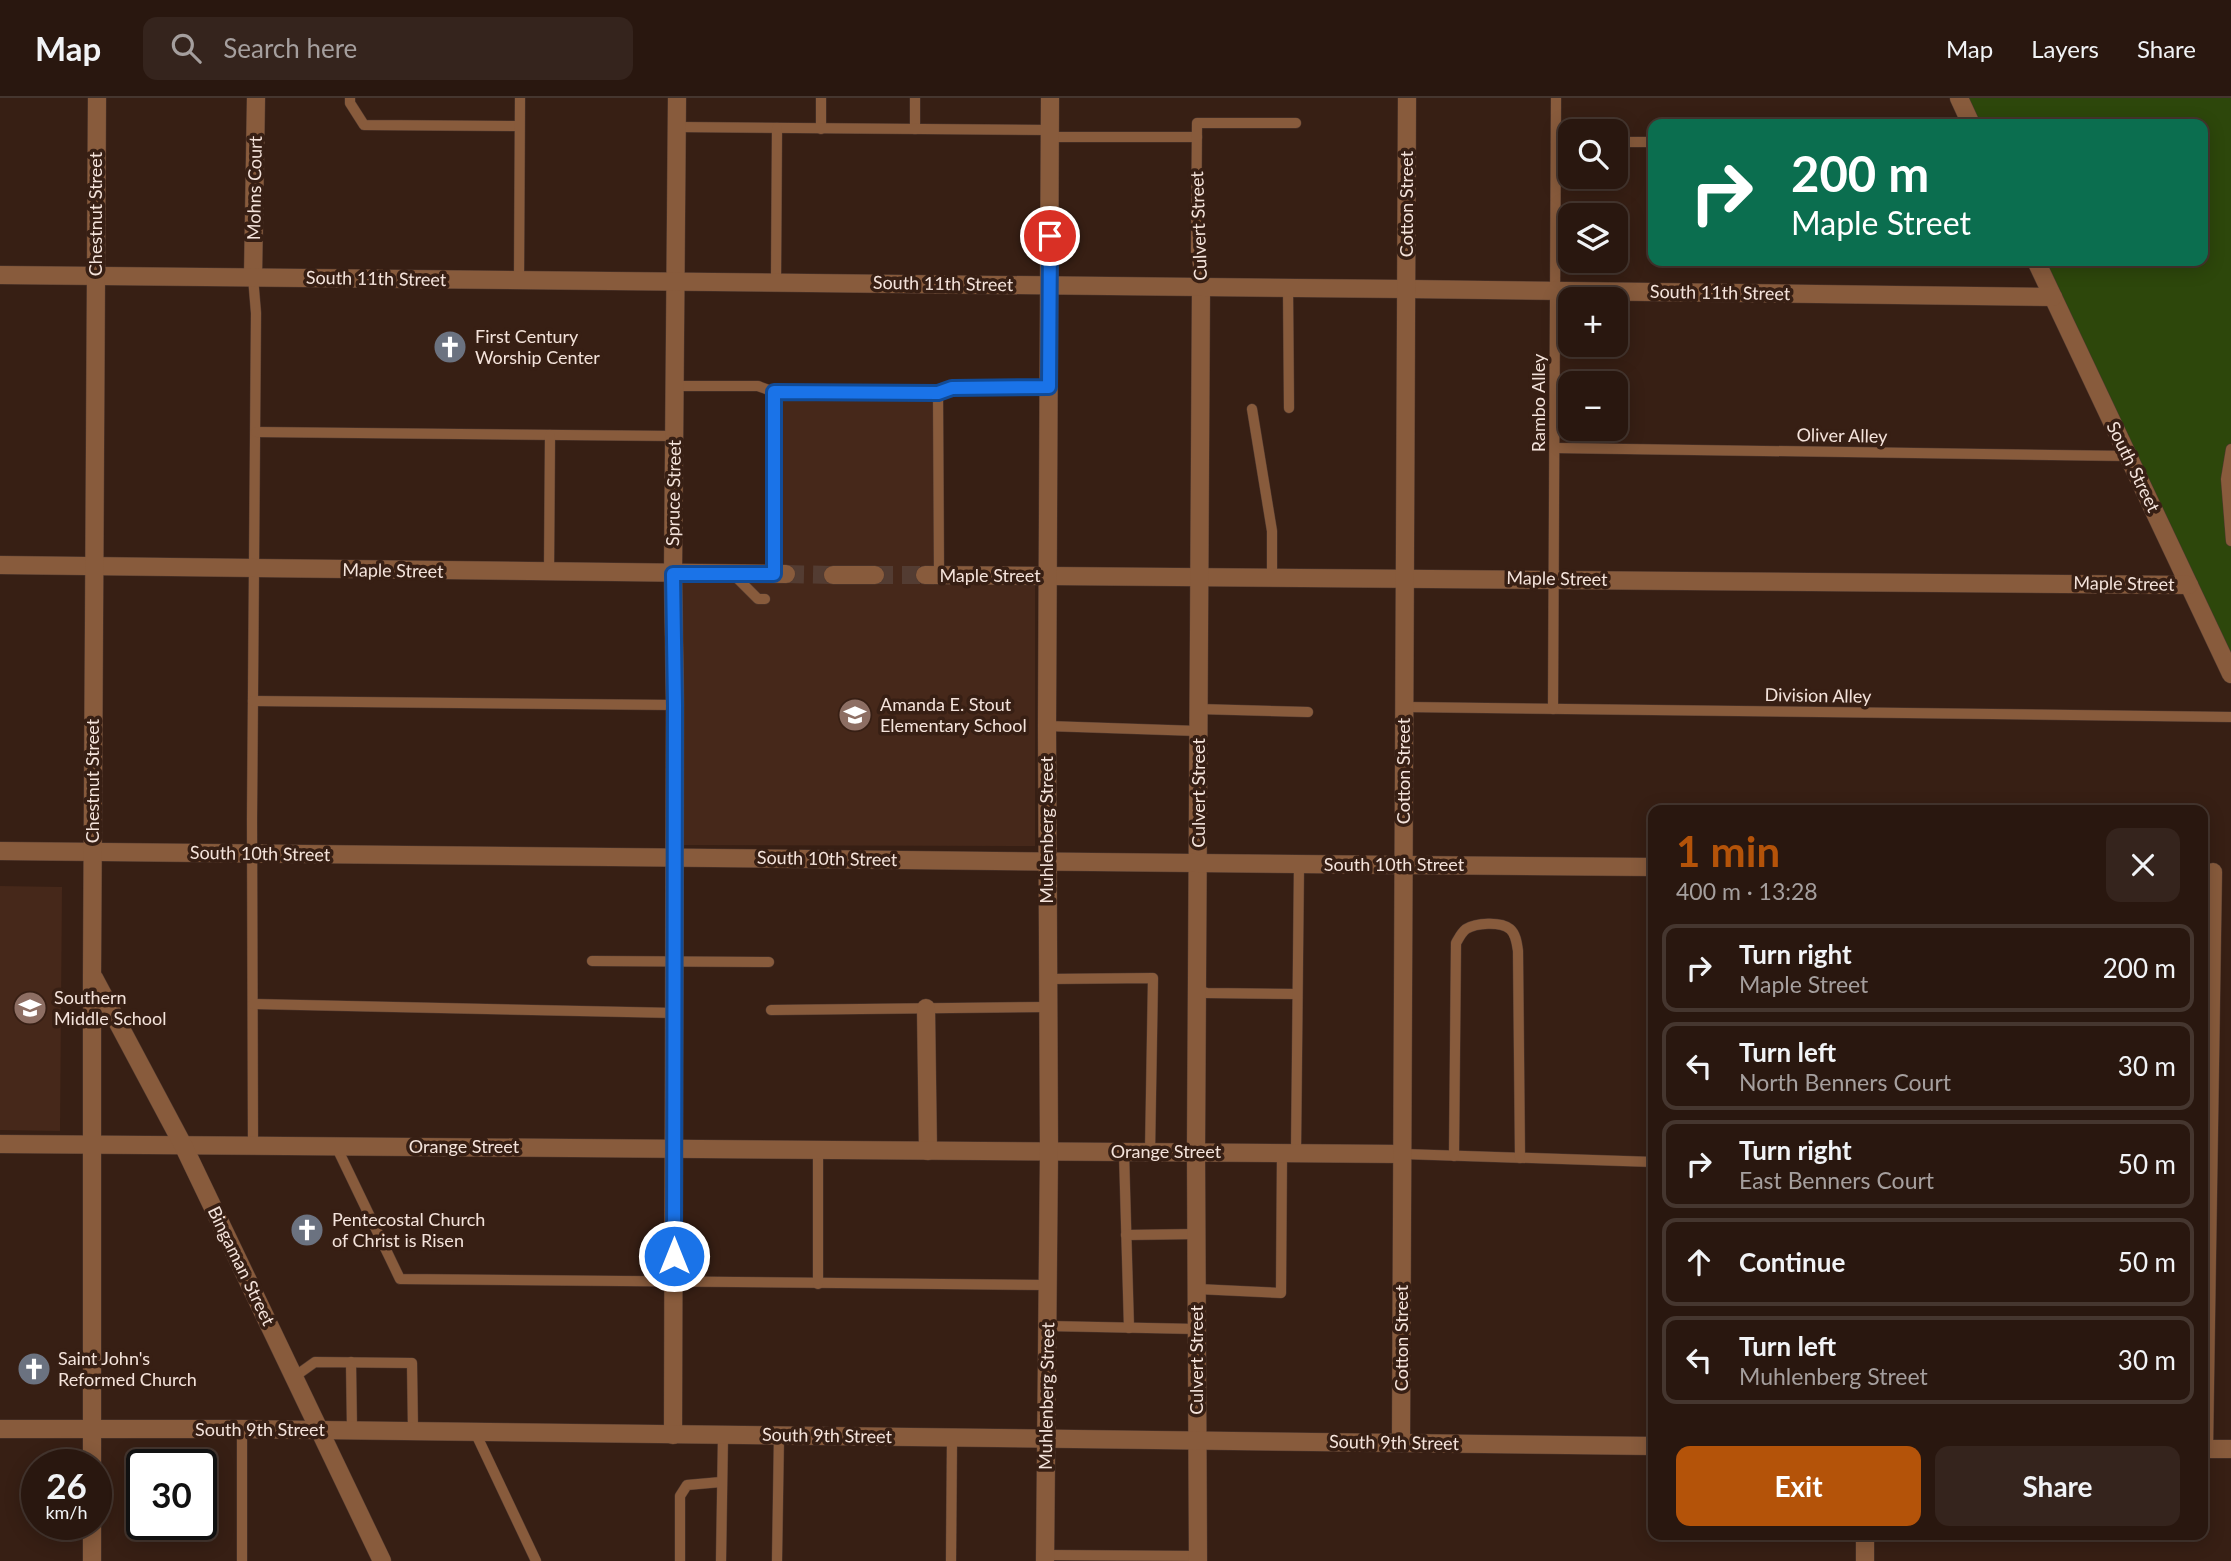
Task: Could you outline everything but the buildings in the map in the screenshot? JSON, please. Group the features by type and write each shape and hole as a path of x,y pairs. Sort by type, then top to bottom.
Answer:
{"street":[{"name":"Chestnut Street","path":"92,1449 97,98"},
{"name":"Mohns Court","path":"253,277 256,98"},
{"name":"Spruce Street","path":"673,1435 673,574 677,98"},
{"name":"Muhlenberg Street","path":"1045,1558 1049,1152 1047,726 1050,98"},
{"name":"Cotton Street","path":"1401,1443 1407,98"},
{"path":"1959,98 1969,119"},
{"name":"South Street","path":"2038,266 2231,674"},
{"name":"South 11th Street","path":"0,275 2053,297"},
{"name":"Culvert Street","path":"1198,1558 1196,1152 1200,286"},
{"name":"Maple Street","path":"0,565 780,574"},
{"path":"834,575 875,575"},
{"name":"Maple Street","path":"932,575 2189,584"},
{"name":"South 10th Street","path":"0,851 1648,867"},
{"path":"2208,872 2231,872"},
{"name":"Bingaman Street","path":"92,975 183,1144 382,1561"},
{"path":"926,1008 929,1151"},
{"name":"Orange Street","path":"0,1144 1403,1154"},
{"name":"South 9th Street","path":"0,1429 352,1430 1648,1446"},
{"path":"2208,1449 2231,1449"},
{"path":"92,1540 92,1561"},
{"path":"1864,1561 1865,1540"}],"lane":[{"path":"350,98 350,103 364,125 519,126"},
{"path":"519,280 520,98"},
{"path":"821,98 821,128"},
{"path":"915,98 915,129"},
{"name":"Rambo Alley","path":"1553,709 1556,98"},
{"path":"677,127 915,129 1197,137 1197,123 1296,123"},
{"path":"776,282 777,128"},
{"name":"Culvert Street","path":"1197,137 1196,251 1200,286"},
{"path":"1628,142 1648,142"},
{"path":"253,277 256,313 253,1145"},
{"path":"1288,287 1289,408"},
{"path":"675,386 758,386 774,392 938,393 952,388 1049,387"},
{"path":"774,392 780,574"},
{"path":"932,575 938,393"},
{"path":"1252,409 1272,531 1272,576"},
{"path":"256,432 675,436"},
{"path":"549,573 550,435"},
{"name":"Oliver Alley","path":"1555,448 2128,456"},
{"path":"2231,449 2225,479 2231,541"},
{"path":"733,574 758,599 765,599"},
{"path":"253,701 675,705"},
{"name":"Division Alley","path":"1405,707 2231,717"},
{"path":"1198,709 1308,712"},
{"path":"1047,726 1198,731"},
{"path":"1197,1289 1281,1293 1297,994 1299,864"},
{"path":"1454,1156 1457,943 1463,931 1475,925 1495,925 1509,929 1515,937 1518,951 1520,1158"},
{"path":"592,961 769,962"},
{"path":"1048,979 1153,978 1150,1153"},
{"path":"1197,990 1208,993 1297,994"},
{"path":"253,1004 675,1013"},
{"path":"771,1010 1048,1007"},
{"path":"336,1146 400,1279 1048,1285"},
{"path":"817,1284 818,1150"},
{"path":"1124,1153 1129,1328"},
{"path":"1403,1154 1648,1162"},
{"path":"1126,1235 1196,1234"},
{"path":"1047,1326 1197,1329"},
{"path":"294,1377 315,1362 412,1363 413,1431"},
{"path":"351,1362 352,1430"},
{"path":"242,1429 242,1561"},
{"path":"475,1432 536,1561"},
{"path":"721,1561 723,1435"},
{"path":"777,1561 779,1435"},
{"path":"951,1561 952,1438"},
{"path":"680,1561 680,1496 687,1485 721,1482"},
{"path":"1045,1558 1198,1558"}],"shaded area":[{"name":"Amanda E. Stout Elementary School","path":"780,398 934,398 934,585 1035,585 1035,846 675,845 675,580 780,580"},
{"name":"Southern Middle School","path":"0,886 62,887 60,1131 0,1130"}],"green space":[{"path":"1959,98 2231,98 2231,674 2038,266 2208,266 2208,119 1969,119"}],"tunnel":[{"path":"786,574 833,575"},
{"path":"875,575 925,575"}],"place":[{"name":"First Century Worship Center","path":"450,347"},
{"name":"Amanda E. Stout Elementary School","path":"855,715"},
{"name":"Southern Middle School","path":"30,1008"},
{"name":"Pentecostal Church of Christ is Risen","path":"307,1230"},
{"name":"Saint John's Reformed Church","path":"34,1369"}],"route":[{"path":"674,1256 673,574 774,574 774,392 938,393 952,388 1049,387 1050,236"}]}
